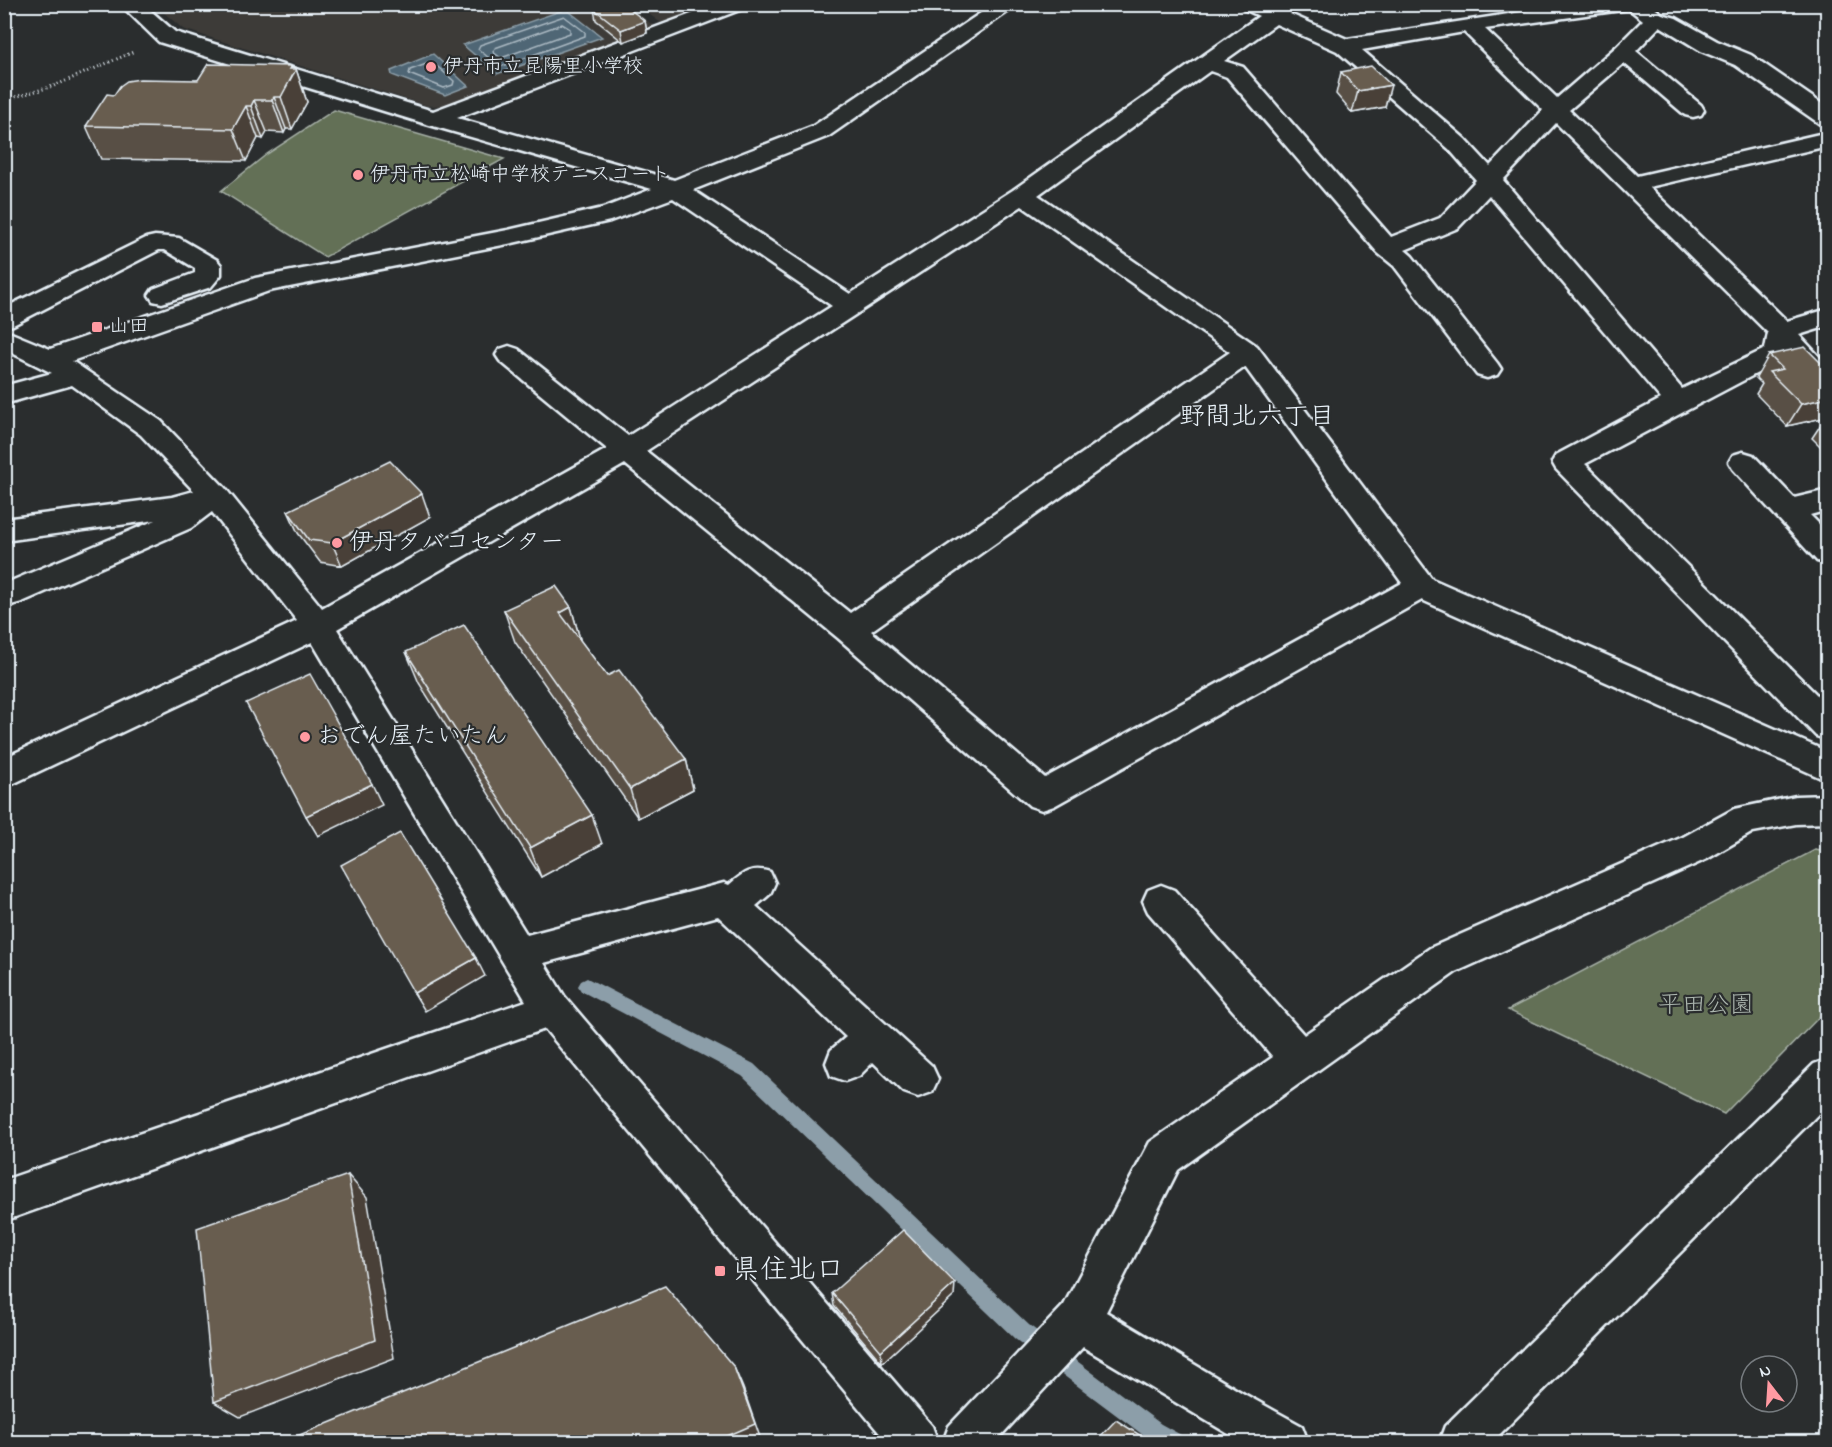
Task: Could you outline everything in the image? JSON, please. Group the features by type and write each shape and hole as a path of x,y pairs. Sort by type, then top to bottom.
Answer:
{"street":[{"path":"130,4 167,37 434,120 675,188 850,306"},
{"path":"434,120 738,4"},
{"path":"49,359 264,284 508,237 610,214 821,131 1009,4"},
{"path":"1345,46 1469,25 1622,4"},
{"path":"1636,4 1655,19 1669,22 1709,46 1743,60 1827,119"},
{"path":"4,774 318,625 625,451 1022,195 1208,63 1271,9 1345,46 1457,144 1678,402"},
{"path":"1386,248 1449,223 1556,110 1624,52 1655,19"},
{"path":"1469,25 1782,331 1803,358 1827,382"},
{"path":"1624,52 1693,110"},
{"path":"1208,63 1235,72 1386,248 1403,261 1487,369"},
{"path":"1634,184 1827,139"},
{"path":"1022,195 1248,352 1421,587 1827,767"},
{"path":"4,319 155,243 170,243 208,265 208,275 202,281 137,303"},
{"path":"1782,331 1827,317"},
{"path":"13,342 62,329"},
{"path":"1782,331 1777,354 1678,402 1566,462 1827,727"},
{"path":"13,342 76,375 151,428 215,495 318,625 552,1009 916,1443"},
{"path":"849,630 1248,352"},
{"path":"508,355 849,630 1042,796 1421,587"},
{"path":"4,394 76,375"},
{"path":"1743,462 1790,510 1827,553"},
{"path":"4,530 172,507 215,495"},
{"path":"11,594 181,521 215,495"},
{"path":"1790,510 1827,500"},
{"path":"965,1443 1079,1320 1164,1156 1443,960 1695,848 1746,819 1796,810 1827,809"},
{"path":"517,954 744,894 873,1036 918,1079"},
{"path":"1161,901 1301,1060"},
{"path":"4,1201 552,1009"},
{"path":"845,1063 873,1036"},
{"path":"1461,1443 1827,1077"},
{"path":"1079,1320 1286,1443"}],"path":[{"path":"4,100 31,95 68,82 167,37"}],"shaded area":[{"name":"伊丹市立昆陽里小学校","path":"155,5 627,5 659,30 457,105 428,106 183,29"},
{"path":"637,5 722,5 665,26"}],"green space":[{"name":"伊丹市立松崎中学校テニスコート","path":"334,110 504,159 325,257 221,191 267,154"},
{"name":"平田公園","path":"1815,850 1827,852 1827,1009 1724,1114 1508,1010"}],"water":[{"path":"566,9 602,37 497,74 463,45"},
{"path":"433,54 468,86 445,95 392,75 391,71"}],"building":[{"path":"606,4 623,4 645,21 621,30 594,9"},
{"path":"208,64 291,66 289,69 296,69 281,97 274,97 272,100 254,100 251,106 246,106 233,129 86,126 107,94 114,95 127,81 140,79 198,80"},
{"path":"1371,66 1391,85 1358,91 1341,72"},
{"path":"1805,347 1827,369 1827,398 1801,404 1769,372 1783,369 1769,355"},
{"path":"1827,424 1827,434 1820,426"},
{"path":"390,461 422,494 332,543 309,540 288,511"},
{"path":"556,586 571,607 560,613 607,676 619,670 686,759 630,789 504,610"},
{"path":"464,625 592,815 530,848 406,652"},
{"path":"310,674 372,784 306,816 246,703"},
{"path":"400,833 476,958 414,993 341,865"},
{"path":"348,1175 375,1340 214,1402 197,1228"},
{"path":"903,1230 955,1283 881,1351 832,1293"},
{"path":"665,1286 734,1367 755,1424 711,1443 280,1443"},
{"path":"1116,1420 1146,1439 1144,1443 1094,1443"}],"waterway":[{"path":"587,986 748,1070 1022,1332 1154,1431 1174,1442"}],"place":[{"name":"伊丹市立昆陽里小学校","path":"431,67"},
{"name":"伊丹市立松崎中学校テニスコート","path":"358,175"},
{"name":"山田","path":"97,327"},
{"name":"伊丹タバコセンター","path":"337,543"},
{"name":"おでん屋たいたん","path":"305,737"},
{"name":"県住北口","path":"720,1271"}],"district":[{"name":"野間北六丁目","path":"1257,418"}]}
